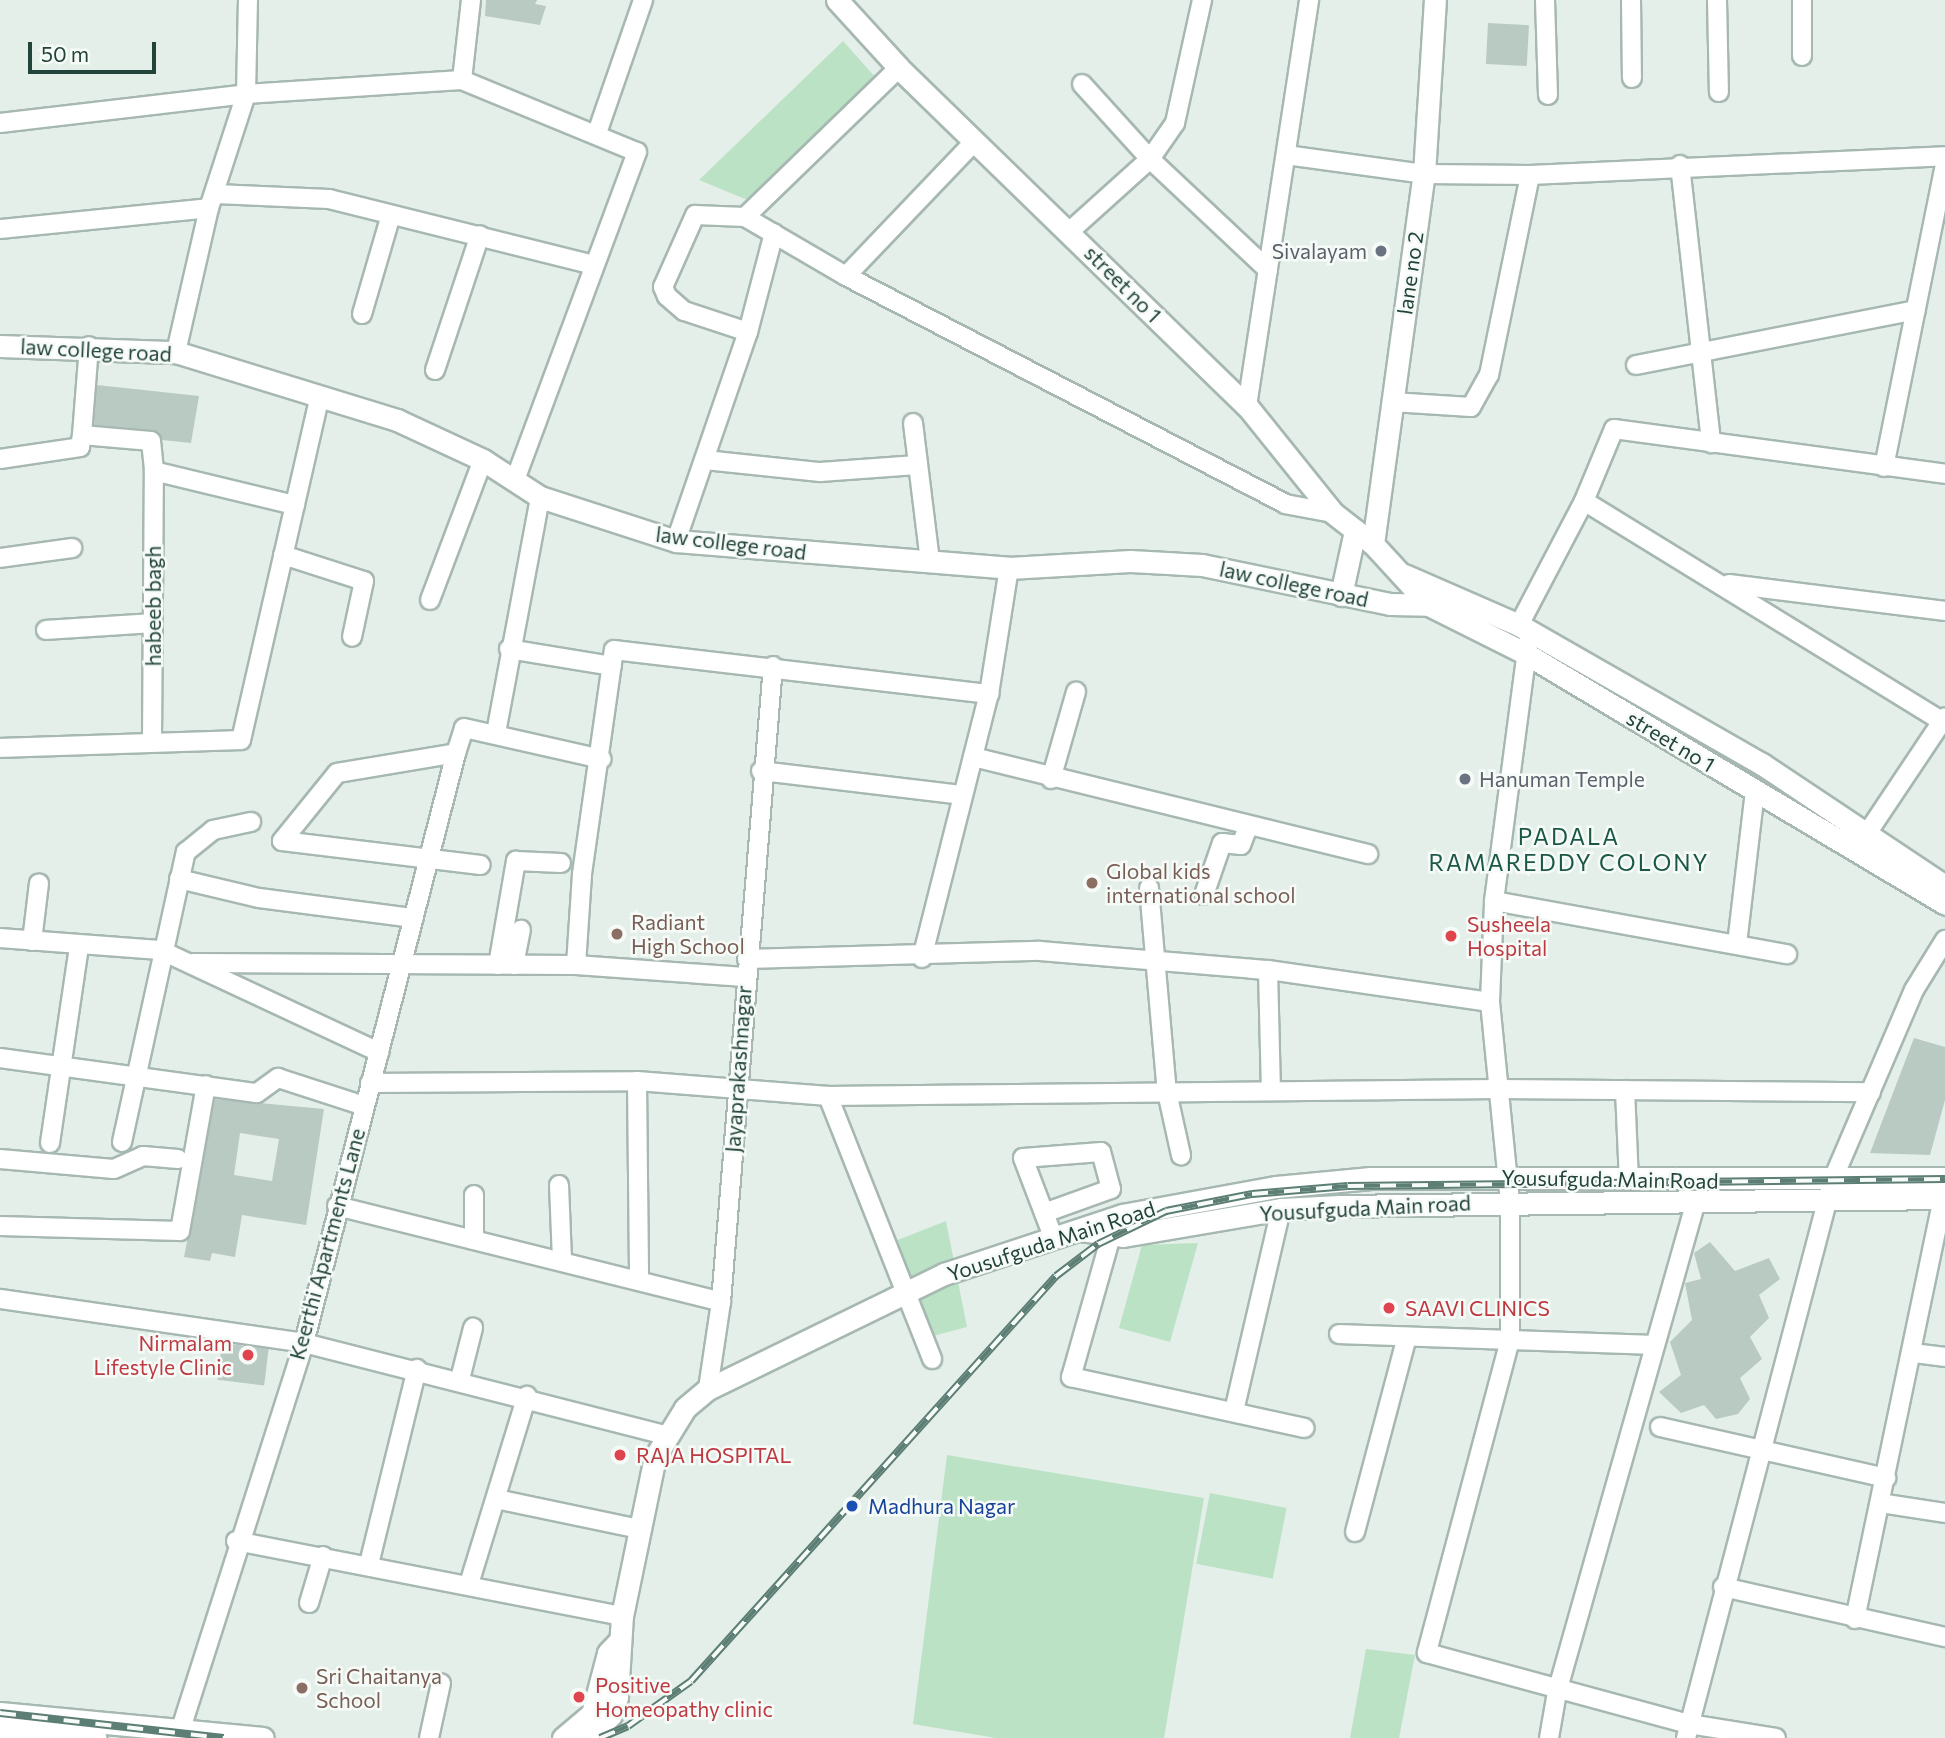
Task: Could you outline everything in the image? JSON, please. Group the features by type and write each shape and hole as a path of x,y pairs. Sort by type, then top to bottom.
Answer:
{"main road":[{"name":"street no 1","path":"837,0 899,68 1247,406 1333,513 1373,544 1429,605 1524,637 1762,764 1868,832 1945,886"},
{"name":"lane no 2","path":"1373,544 1424,174 1434,0"},
{"name":"law college road","path":"0,346 89,346 176,352 397,420 483,460 540,497 676,541 1009,568 1130,561 1202,565 1341,595 1429,605"},
{"path":"1341,595 1355,531"},
{"name":"street no 1","path":"1402,574 1441,586 1524,637 1755,791 1945,904"},
{"path":"1429,605 1441,586"},
{"name":"Yousufguda Main Road","path":"590,1738 611,1715 617,1697 623,1655 619,1641 622,1616 639,1529 664,1435 708,1389 944,1274 1177,1202 1276,1187 1371,1178 1833,1179 1944,1191"},
{"name":"Yousufguda Main road","path":"1080,1230 1111,1236 1281,1209 1510,1201 1829,1201 1944,1191"},
{"name":"Yousufguda Main Road","path":"562,1738 592,1714 608,1653 619,1641"},
{"path":"0,1713 182,1734 263,1738"},
{"path":"0,1729 96,1738"}],"street":[{"path":"176,352 213,201 246,94 248,0"},
{"path":"462,80 471,0"},
{"path":"597,133 643,0"},
{"path":"1070,232 1150,159 1175,123 1202,0"},
{"path":"1247,406 1309,0"},
{"path":"1545,0 1548,95"},
{"path":"1631,0 1632,78"},
{"path":"1717,0 1718,92"},
{"path":"1802,0 1802,56"},
{"path":"745,217 899,68"},
{"path":"0,122 246,94 462,80 597,133 636,152 515,480"},
{"path":"1082,84 1150,159 1268,270"},
{"path":"846,276 975,141"},
{"path":"1286,155 1424,174 1530,174 1680,165 1945,156"},
{"path":"1680,165 1704,353 1711,443"},
{"path":"1884,467 1945,165"},
{"path":"1392,402 1471,407 1489,375 1530,174"},
{"path":"0,229 213,201 329,199 480,234 593,265"},
{"path":"362,314 391,215"},
{"path":"748,332 672,305 663,287 695,215 745,217 846,276 1285,504 1333,513"},
{"path":"676,541 748,332 774,233"},
{"path":"435,370 480,234"},
{"path":"1636,365 1916,310"},
{"path":"0,459 80,447 89,346"},
{"path":"0,748 242,740 320,396"},
{"path":"913,423 930,561"},
{"path":"1776,1738 1688,1731 1427,1653 1510,1340 1510,1201 1490,1002 1494,901 1524,637 1614,429 1945,474"},
{"name":"habeeb bagh","path":"82,435 151,441 154,471 152,742"},
{"path":"430,600 483,460"},
{"path":"705,460 820,472 917,465"},
{"path":"154,471 295,505"},
{"path":"496,733 509,649 540,497"},
{"path":"1584,501 1944,719 1868,832"},
{"path":"0,558 72,548"},
{"path":"283,555 364,581 352,638"},
{"path":"922,958 989,694 1009,568"},
{"path":"1722,583 1945,611"},
{"path":"46,629 153,623"},
{"path":"509,649 613,658 773,666 989,694"},
{"path":"576,965 582,874 602,759 613,658"},
{"name":"Jayaprakashnagar","path":"708,1389 721,1303 761,771 773,666"},
{"path":"1051,779 1076,692"},
{"path":"481,865 282,841 337,773 456,753 464,728 496,733 602,759"},
{"name":"Keerthi Apartments Lane","path":"182,1734 236,1541 303,1343 456,753"},
{"path":"973,757 1051,779 1368,854"},
{"path":"761,771 963,795"},
{"path":"1737,944 1755,791"},
{"path":"122,1142 160,950 186,852 201,836 251,822"},
{"path":"1204,895 1222,844 1241,845 1248,827"},
{"path":"506,965 519,937 516,861 561,863"},
{"path":"178,878 259,898 414,918"},
{"path":"32,941 39,883"},
{"path":"1149,888 1167,1092 1181,1155"},
{"path":"1494,901 1787,954"},
{"path":"0,938 160,950 193,962 286,1013 379,1052"},
{"path":"1688,1731 1723,1587 1833,1179 1914,990 1945,940"},
{"path":"50,1143 64,1067 79,946"},
{"path":"193,962 746,968 1040,951 1268,970 1490,1002"},
{"path":"1268,970 1271,1091"},
{"path":"1,1063 64,1067 257,1093 278,1078 364,1106"},
{"path":"370,1083 637,1081 736,1086 828,1096 1499,1089 1871,1092"},
{"path":"637,1081 639,1281"},
{"path":"0,1226 180,1231 206,1086"},
{"path":"1625,1090 1629,1180"},
{"path":"828,1096 909,1292 932,1359"},
{"path":"1044,1213 1111,1189 1101,1152 1023,1158 1044,1213 1054,1239"},
{"path":"0,1159 114,1169 143,1156 178,1159"},
{"path":"559,1185 562,1261"},
{"path":"1855,1619 1913,1353 1944,1191"},
{"path":"474,1195 474,1240"},
{"path":"1549,1738 1557,1692 1696,1201"},
{"path":"337,1206 721,1303"},
{"path":"1234,1411 1281,1209"},
{"path":"1111,1236 1069,1373 1305,1428"},
{"path":"0,1299 303,1343 527,1396 664,1435"},
{"path":"460,1379 473,1328"},
{"path":"1339,1334 1654,1345"},
{"path":"1356,1532 1407,1337"},
{"path":"1913,1353 1945,1357"},
{"path":"369,1564 417,1368"},
{"path":"469,1584 527,1396"},
{"path":"1660,1427 1886,1478"},
{"path":"496,1499 639,1529"},
{"path":"1880,1503 1945,1513"},
{"path":"236,1541 369,1564 622,1616"},
{"path":"309,1603 323,1556"},
{"path":"1723,1587 1855,1619 1945,1637"},
{"path":"429,1738 441,1683"}],"green space":[{"path":"843,41 876,78 755,203 699,180"},
{"path":"946,1221 967,1327 933,1336 895,1241"},
{"path":"1198,1243 1170,1342 1119,1328 1142,1245"},
{"path":"947,1455 1204,1498 1164,1738 996,1738 913,1724"},
{"path":"1210,1493 1287,1508 1273,1579 1196,1564"},
{"path":"1366,1649 1415,1655 1399,1738 1350,1738"}],"building":[{"path":"486,0 537,0 535,4 546,6 540,25 485,16"},
{"path":"1488,23 1529,25 1527,66 1486,64"},
{"path":"97,385 199,396 191,443 162,440 152,430 94,425"},
{"path":"1914,1038 1945,1047 1945,1100 1930,1155 1870,1153"},
{"path":"215,1099 324,1109 306,1225 242,1215 235,1257 212,1253 210,1261 184,1257","holes":["240,1133 279,1139 272,1181 234,1175"]},
{"path":"1710,1242 1735,1271 1769,1258 1780,1279 1759,1295 1769,1318 1750,1337 1762,1359 1740,1378 1750,1399 1738,1414 1716,1419 1704,1405 1681,1413 1659,1392 1681,1375 1670,1342 1692,1320 1685,1283 1701,1279 1694,1253"},
{"name":"Nirmalam Lifestyle Clinic","path":"222,1343 269,1349 264,1385 217,1380"}],"railway":[{"path":"600,1738 628,1726 691,1681 1056,1276 1098,1244 1166,1211 1252,1194 1348,1186 1945,1179"},
{"path":"0,1713 224,1738"}],"place":[{"name":"Sivalayam","path":"1381,251"},
{"name":"Hanuman Temple","path":"1465,779"},
{"name":"Global kids international school","path":"1092,883"},
{"name":"Radiant High School","path":"617,934"},
{"name":"Susheela Hospital","path":"1451,936"},
{"name":"SAAVI CLINICS","path":"1389,1308"},
{"name":"Nirmalam Lifestyle Clinic","path":"248,1355"},
{"name":"RAJA HOSPITAL","path":"620,1455"},
{"name":"Madhura Nagar","path":"852,1506"},
{"name":"Sri Chaitanya School","path":"302,1688"},
{"name":"Positive Homeopathy clinic","path":"579,1697"}],"district":[{"name":"PADALA RAMAREDDY COLONY","path":"1569,849"}]}
